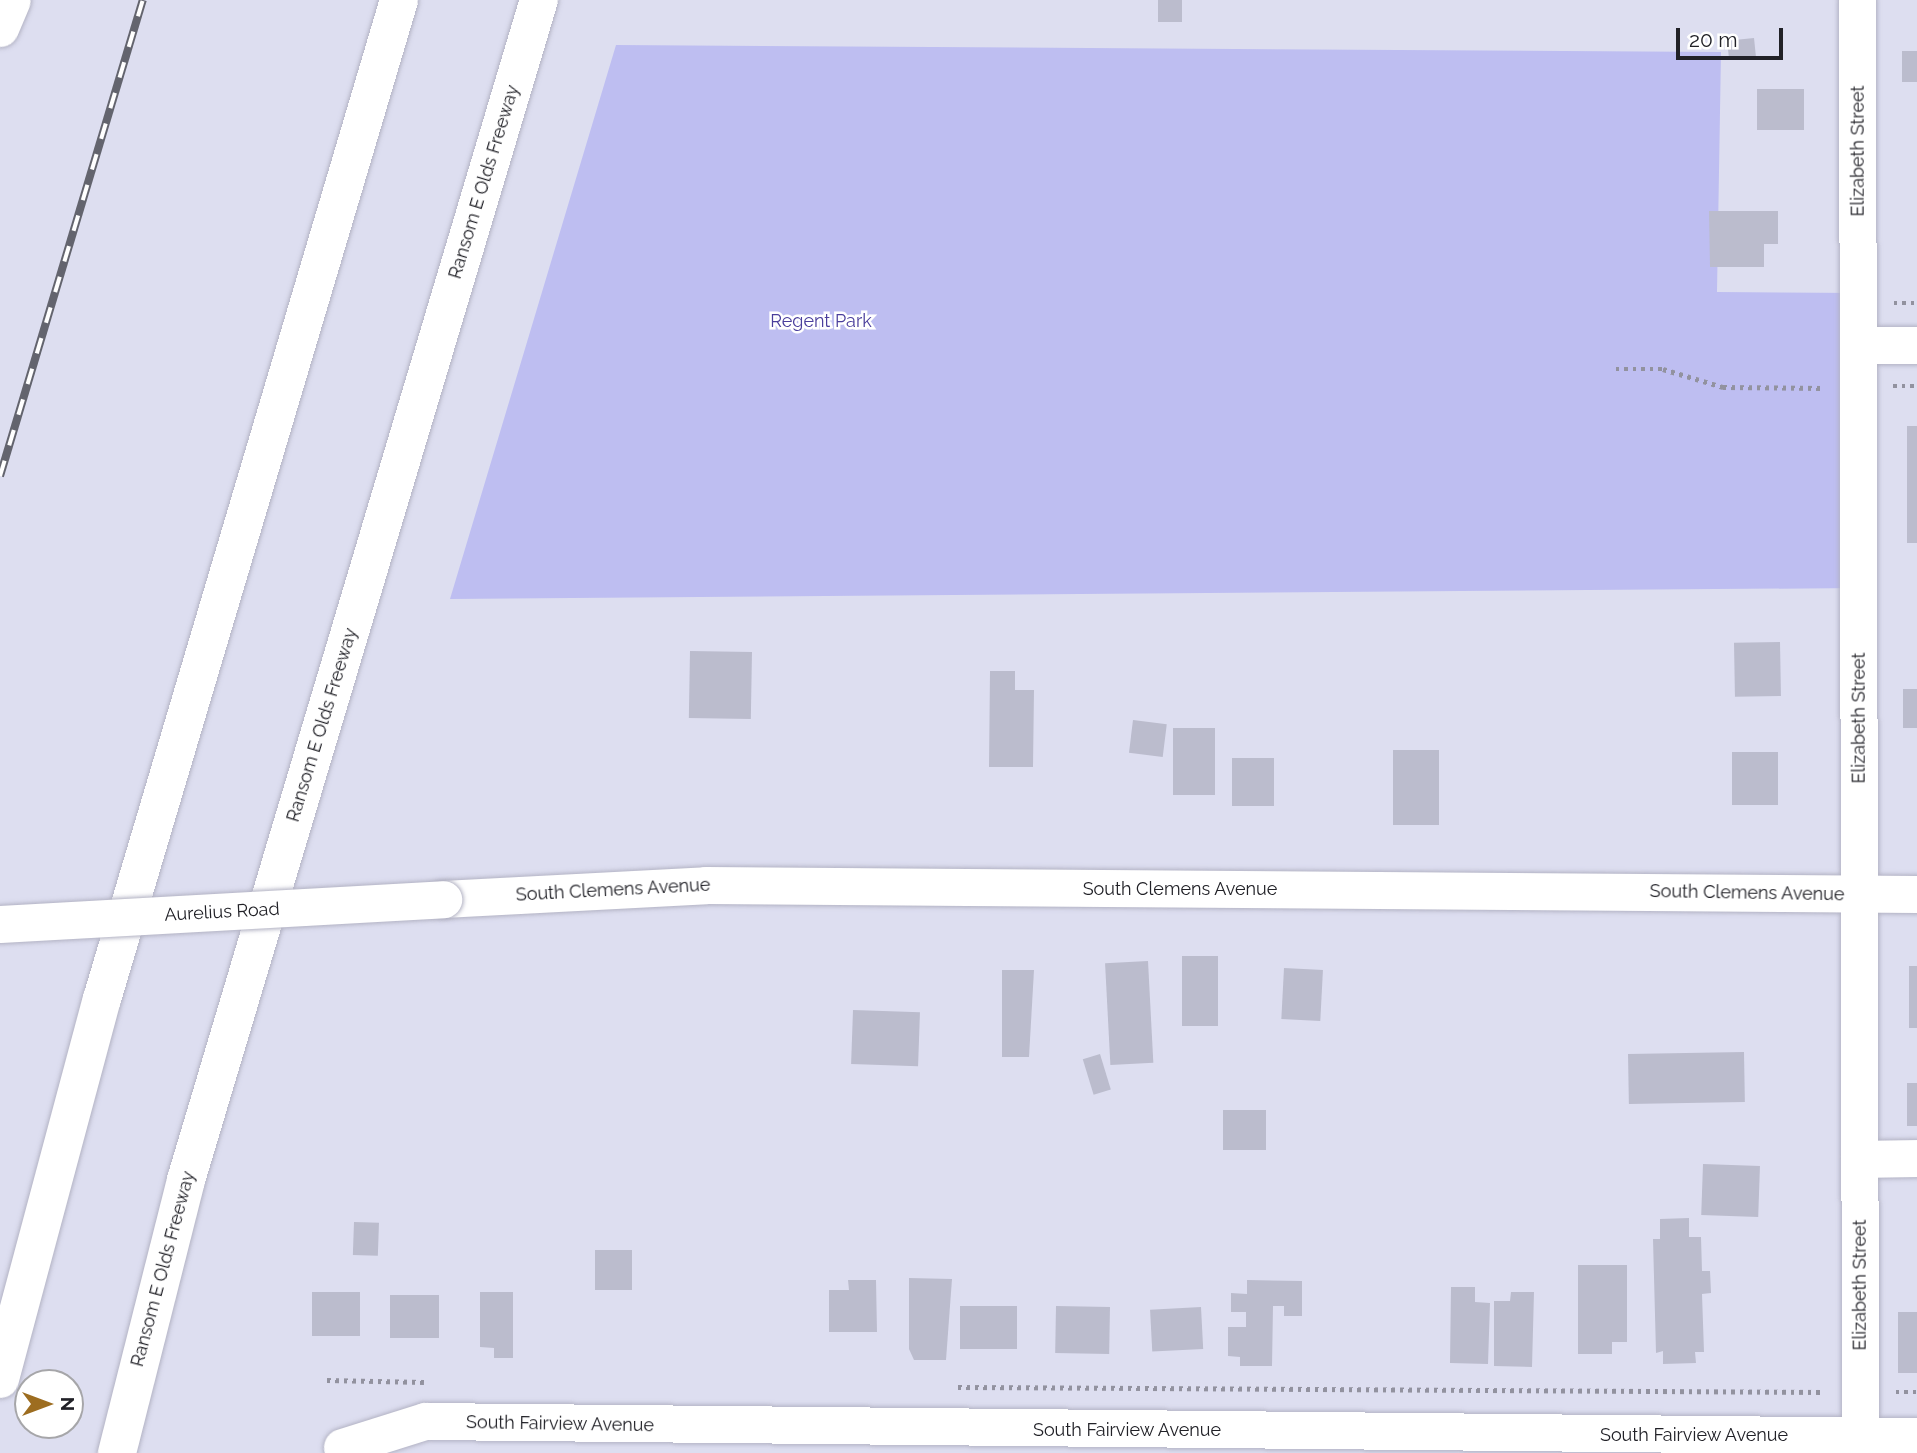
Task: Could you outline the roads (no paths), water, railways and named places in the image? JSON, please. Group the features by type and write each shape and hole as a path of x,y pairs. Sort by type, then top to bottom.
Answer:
{"highway":[{"path":"0,1379 102,999 399,0"},
{"name":"Ransom E Olds Freeway","path":"117,1453 186,1180 539,0"}],"street":[{"path":"0,29 12,0"},
{"name":"Elizabeth Street","path":"1857,0 1860,1436"},
{"path":"1859,345 1917,345"},
{"name":"South Clemens Avenue","path":"443,899 706,885 1917,894"},
{"name":"Aurelius Road","path":"0,924 443,899"},
{"path":"1859,1159 1917,1158"},
{"name":"South Fairview Avenue","path":"342,1447 425,1421 825,1441 1917,1436"}],"railway":[{"path":"0,476 143,0"}],"park label":[{"name":"Regent Park","path":"821,321"}]}
